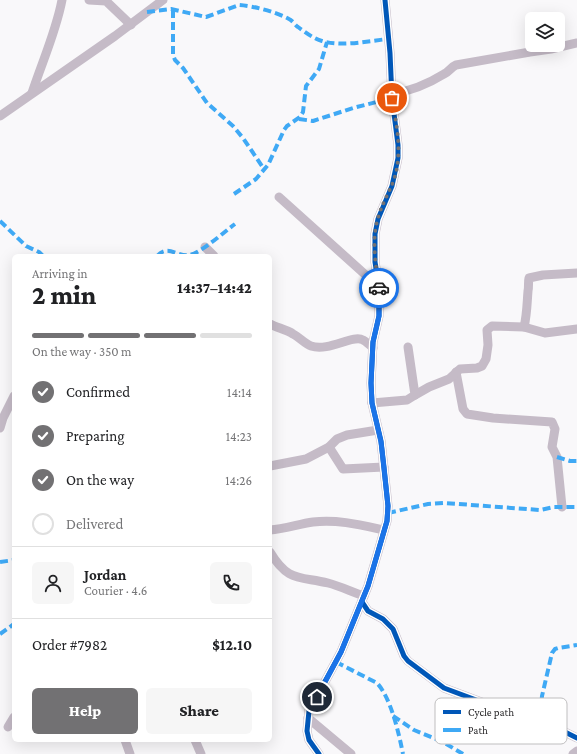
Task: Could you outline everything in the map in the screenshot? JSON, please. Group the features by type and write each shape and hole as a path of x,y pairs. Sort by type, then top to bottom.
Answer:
{"street":[{"path":"32,93 51,41 62,0"},
{"path":"89,0 106,1 131,25"},
{"path":"0,116 131,25 163,0"},
{"path":"311,754 307,731 309,711 341,652 363,599 387,521 388,506 384,467 372,403 371,383 373,348 379,316 375,262 375,234 378,219 392,186 398,158 390,53 384,0"},
{"path":"392,94 413,89 446,74 453,66 456,65 551,49 577,43"},
{"path":"279,197 378,287"},
{"path":"205,247 212,254"},
{"path":"524,327 529,289 528,280 543,275 577,273"},
{"path":"272,325 292,333 310,346 323,348 359,338 373,348"},
{"path":"372,403 407,400 429,387 449,379 462,368 477,368 484,364 486,359 487,330 492,326 524,327 545,333 577,329"},
{"path":"408,347 415,395"},
{"path":"456,372 463,409 468,414 493,418 552,422 555,429 552,447 557,456 562,507"},
{"path":"0,428 12,400"},
{"path":"272,466 306,459 329,447 337,439 347,435 378,430"},
{"path":"329,447 343,469 384,467"},
{"path":"272,530 314,522 329,521 384,530"},
{"path":"272,556 285,571 295,577 328,583 363,599 368,611 383,619 393,629 404,656 408,661 444,688 471,698"},
{"path":"308,718 351,754"},
{"path":"8,727 12,720"},
{"path":"567,733 577,738"},
{"path":"309,740 320,754"},
{"path":"126,742 130,754"},
{"path":"196,742 201,754"},
{"path":"573,754 577,751"}],"marked path":[{"path":"147,12 171,9 206,17 239,5 265,10 284,16 316,39 330,43 346,44 388,39"},
{"path":"173,10 173,55 175,60 183,68 207,103 233,126 243,138 264,169"},
{"path":"234,194 256,179 268,165 284,130 287,126 300,117 303,112 306,86 319,69 327,42"},
{"path":"299,119 313,121 353,108 392,98"},
{"path":"0,221 26,246 41,254"},
{"path":"192,254 206,246 235,224"},
{"path":"160,254 165,251 181,254"},
{"path":"557,457 570,461 577,461"},
{"path":"388,513 428,504 445,503 540,510 554,507 577,507"},
{"path":"0,562 12,560"},
{"path":"0,634 12,625"},
{"path":"542,698 552,653 558,648 577,645"},
{"path":"336,662 377,683 382,690 394,717 403,754"},
{"path":"393,716 414,730 435,739"},
{"path":"446,744 463,754"}],"cycle path":[{"path":"319,754 309,740 307,731 309,711 341,652 368,586 387,521 388,506 381,441 372,403 371,383 373,342 379,316 379,287 375,262 375,234 378,219 392,186 398,158 385,0"},
{"path":"362,602 368,611 383,619 393,629 404,656 408,661 444,688 471,698"},
{"path":"567,733 577,738"}],"way so far":[{"path":"379,288 375,262 375,234 378,219 392,186 398,158 398,145 392,98"}],"route":[{"path":"317,697 341,652 368,586 387,521 388,506 384,467 381,442 372,403 371,383 373,342 379,316 379,288"}]}
